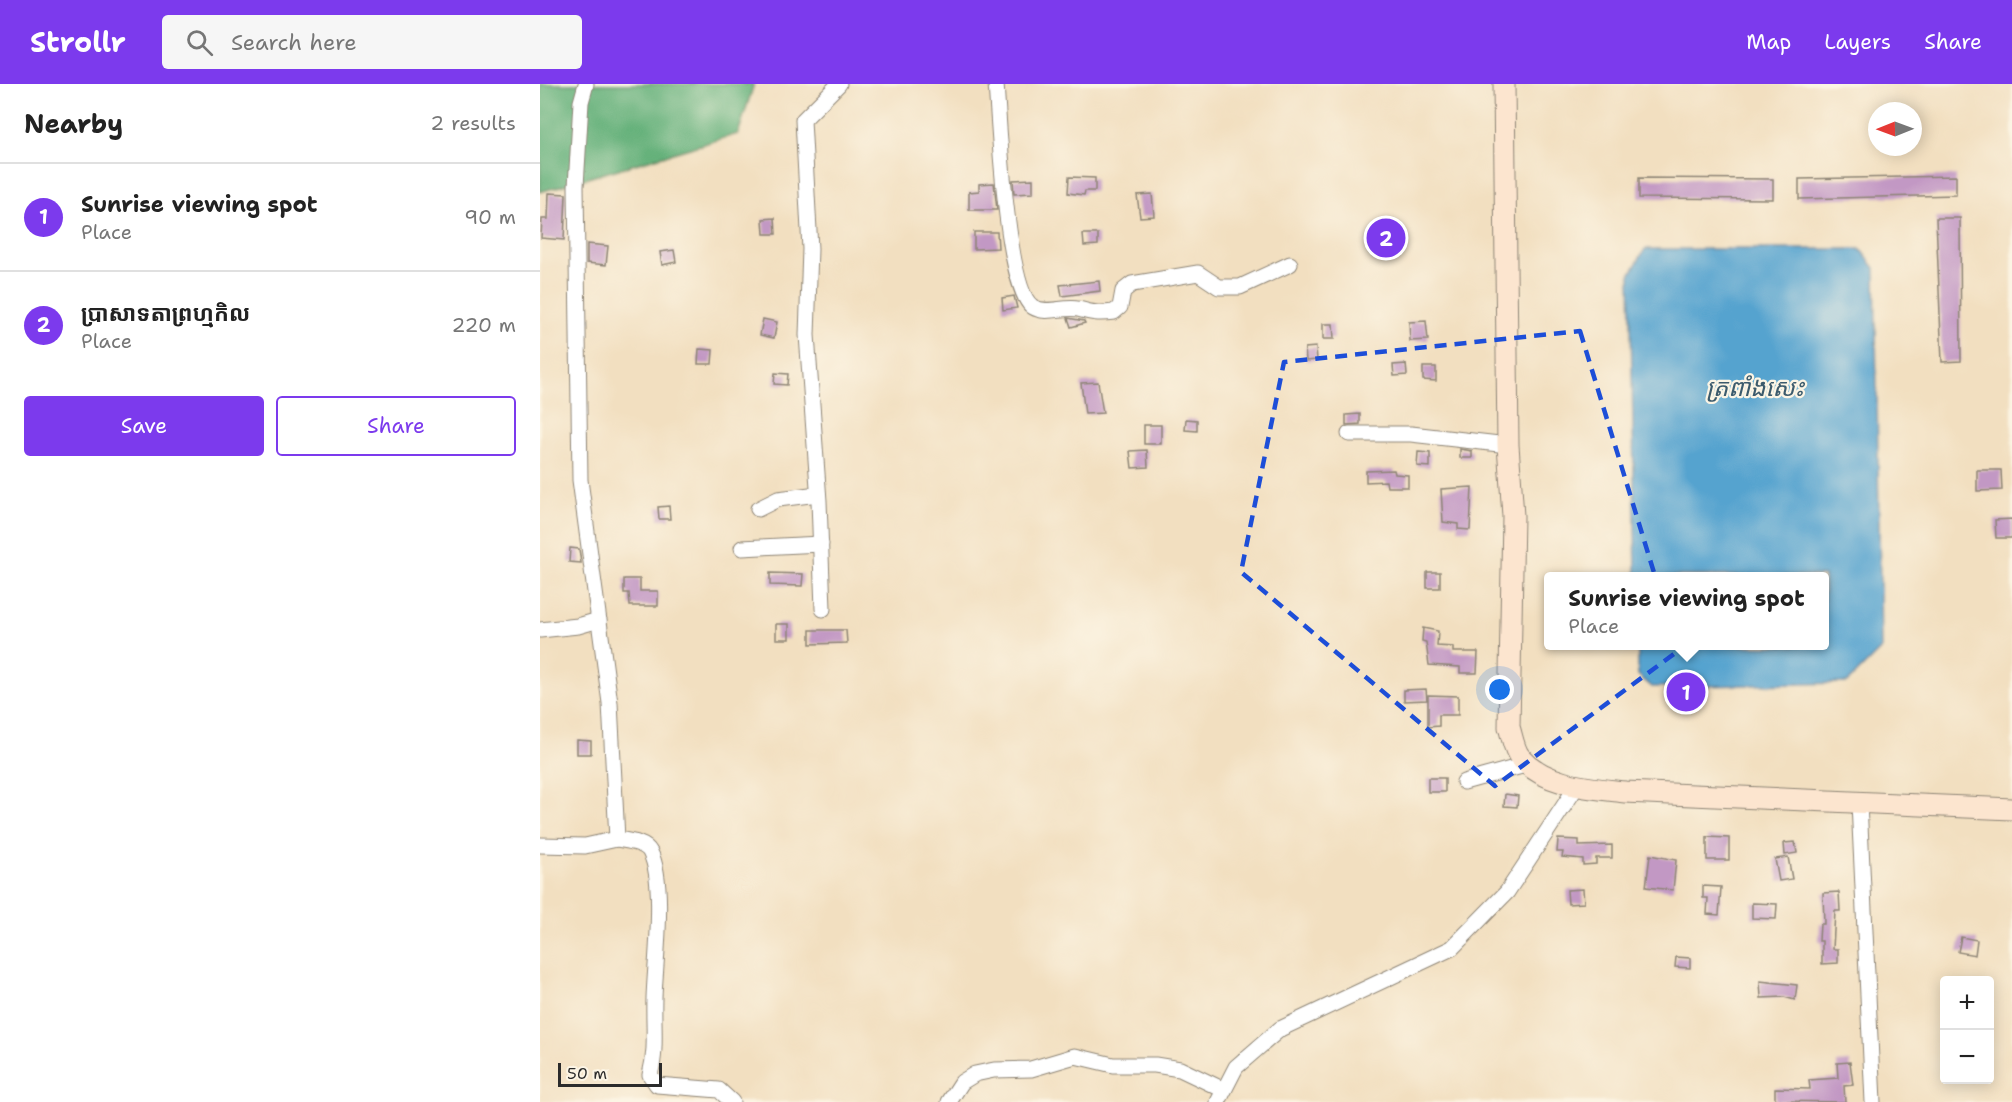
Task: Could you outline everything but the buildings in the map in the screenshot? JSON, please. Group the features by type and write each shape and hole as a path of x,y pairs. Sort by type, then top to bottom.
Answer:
{"main road":[{"path":"1504,84 1508,445 1513,516 1509,727 1519,756 1556,779 1577,786 1624,792 2012,808"}],"street":[{"path":"586,84 581,102 576,186 580,480 610,703 617,839"},
{"path":"823,609 807,335 810,249 803,120 839,84"},
{"path":"996,84 1010,236 1025,299 1034,308 1078,309 1088,314 1114,312 1120,307 1123,291 1132,284 1198,273 1219,287 1240,287 1290,264"},
{"path":"1349,434 1411,434 1508,445"},
{"path":"758,509 778,499 818,494"},
{"path":"741,548 820,544"},
{"path":"540,630 578,626 599,620"},
{"path":"1464,782 1529,764"},
{"path":"949,1102 962,1082 975,1074 994,1070 1031,1069 1075,1056 1113,1065 1155,1065 1179,1069 1221,1096 1236,1067 1281,1029 1452,948 1507,892 1577,786"},
{"path":"1859,803 1873,1102"},
{"path":"540,845 585,846 617,839 645,846 650,850 654,866 659,952 654,993 654,1060 651,1079 657,1085 719,1090 732,1102"}],"highlighted area":[{"path":"1580,331 1678,651 1495,786 1241,572 1284,362"}],"green space":[{"path":"540,84 754,84 738,134 540,192"}],"water":[{"name":"ត្រពាំងសេះ","path":"1645,249 1860,249 1875,268 1881,649 1847,683 1652,687 1638,675 1638,650 1829,650 1829,572 1636,572 1630,275"}],"place":[{"name":"ប្រាសាទតាព្រហ្មកិល","path":"1386,238"},
{"name":"Sunrise viewing spot","path":"1686,692"}]}
